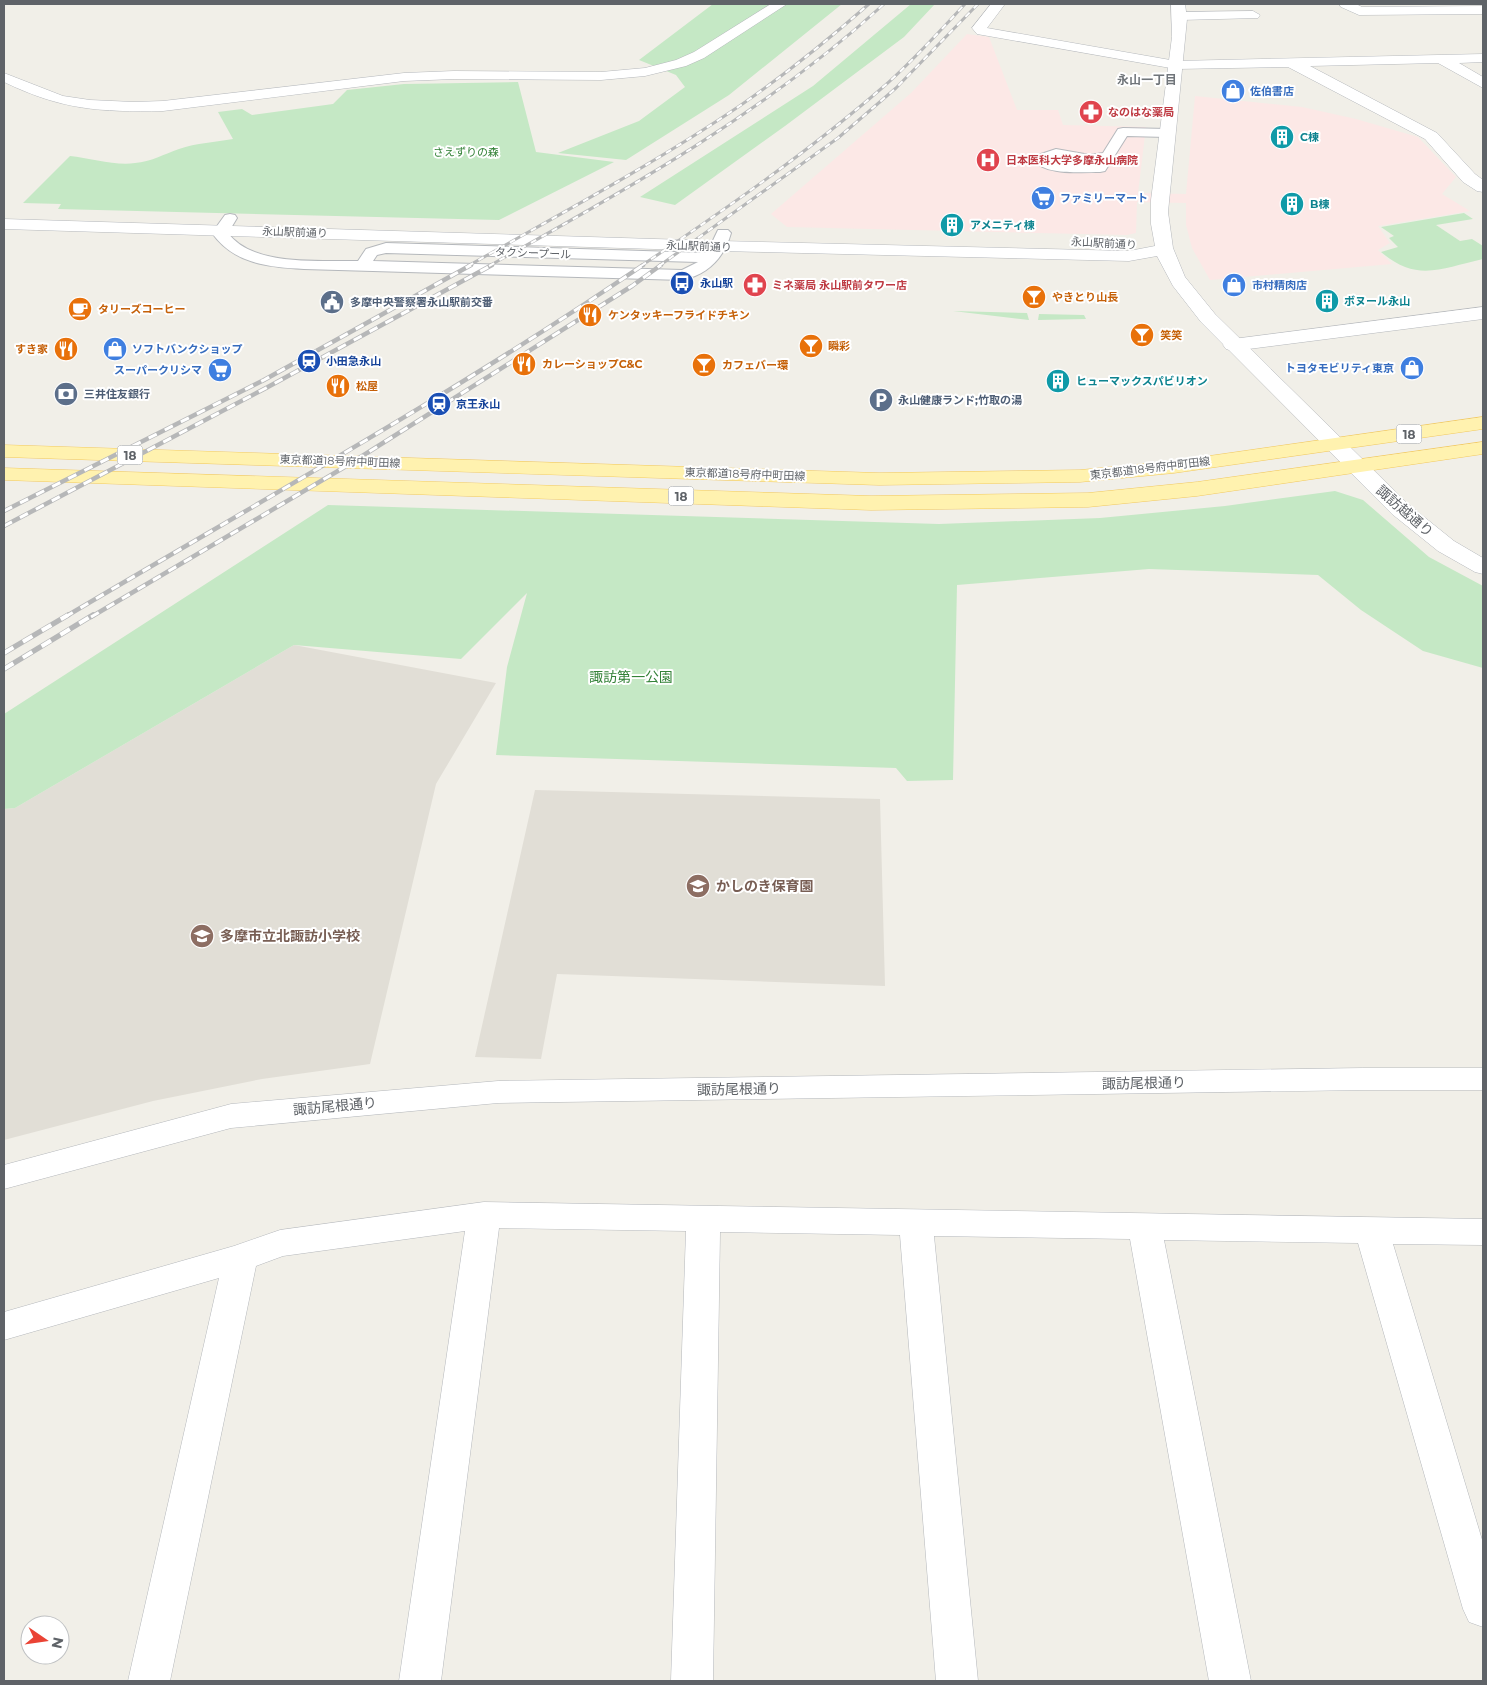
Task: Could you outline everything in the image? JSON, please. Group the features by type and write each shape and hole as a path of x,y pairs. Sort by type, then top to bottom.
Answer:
{"main road":[{"name":"東京都道18号府中町田線","path":"4,450 879,479 972,479 1080,476 1174,466 1483,423"},
{"name":"東京都道18号府中町田線","path":"4,474 871,503 973,503 1088,500 1197,489 1483,448"}],"street":[{"path":"4,77 36,92 60,100 115,107 163,106 404,77 626,75 668,67 699,55 780,4"},
{"path":"998,4 979,28 982,31 1176,65 1483,58"},
{"path":"1346,4 1359,11 1483,10"},
{"path":"1179,10 1253,15"},
{"name":"諏訪越通り","path":"1179,10 1176,65 1158,220 1164,249 1175,275 1189,296 1233,345 1400,509 1446,546 1483,567"},
{"path":"1442,59 1483,83"},
{"path":"1291,62 1431,136 1469,178 1483,187"},
{"name":"永山駅前通り","path":"4,212 718,246 963,245 1129,256 1164,249"},
{"name":"永山駅前通り","path":"4,224 226,224"},
{"path":"1233,345 1483,313"},
{"name":"諏訪尾根通り","path":"4,1177 231,1116 498,1092 1363,1079 1483,1080"},
{"path":"420,1681 484,1215"},
{"path":"4,1326 241,1258 280,1243 484,1215 1145,1228 1483,1232"},
{"path":"692,1681 703,1218"},
{"path":"916,1222 957,1681"},
{"path":"1145,1228 1230,1681"},
{"path":"1372,1231 1483,1609"},
{"path":"149,1681 241,1258"}],"lane":[{"path":"1108,156 1123,132 1167,133"},
{"path":"226,224 220,233 226,243 240,252 289,264 683,275 693,273 718,246"}],"shaded area":[{"name":"日本医科大学多摩永山病院","path":"967,34 989,37 1017,110 1058,110 1063,125 1146,127 1138,193 1186,194 1195,96 1302,107 1356,119 1418,137 1456,177 1442,194 1470,211 1378,226 1390,243 1378,250 1392,264 1210,280 1192,248 1186,225 1186,203 1137,202 1136,233 1127,235 787,227 771,214 911,93"},
{"name":"多摩市立北諏訪小学校","path":"294,645 496,683 436,784 370,1064 262,1079 153,1101 4,1140 4,809 15,808"},
{"name":"かしのき保育園","path":"535,790 880,799 885,986 557,974 541,1059 475,1057"}],"green space":[{"path":"713,4 842,4 729,95 626,160 558,153 639,121 685,87 676,75 639,60"},
{"path":"911,4 935,4 904,37 675,205 640,197 813,86"},
{"name":"さえずりの森","path":"518,82 536,152 614,162 499,220 58,209 61,204 23,203 70,156 128,164 152,159 186,147 233,139 218,112 242,109 252,115 333,104 347,90 404,84"},
{"path":"1464,213 1473,219 1436,225 1460,241 1472,239 1483,246 1483,259 1442,269 1418,270 1394,262 1381,252 1398,247 1389,238 1394,236 1381,227"},
{"path":"953,311 1027,313 1029,320"},
{"path":"1039,314 1084,315 1086,319 1038,320"},
{"name":"諏訪第一公園","path":"1335,491 1363,500 1429,557 1483,586 1483,668 1423,651 1361,610 1318,575 1149,569 957,585 953,780 907,781 896,768 496,755 507,667 527,593 461,659 294,645 15,808 4,809 4,714 328,505 939,524 1100,518 1225,506"}],"railway":[{"path":"468,266 606,188 708,127 790,69 869,4"},
{"path":"489,266 644,178 744,114 839,43 884,4"},
{"path":"641,266 765,180 854,112 904,68 965,4"},
{"path":"659,266 838,138 896,88 978,4"},
{"path":"4,511 264,380 471,265"},
{"path":"4,526 266,388 492,265"},
{"path":"65,617 430,402 573,312 643,265"},
{"path":"91,617 348,465 632,286 661,265"},
{"path":"4,653 68,615"},
{"path":"4,669 93,615"}],"place":[{"name":"佐伯書店","path":"1233,91"},
{"name":"なのはな薬局","path":"1091,112"},
{"name":"C棟","path":"1282,137"},
{"name":"日本医科大学多摩永山病院","path":"988,160"},
{"name":"ファミリーマート","path":"1043,198"},
{"name":"B棟","path":"1292,204"},
{"name":"アメニティ棟","path":"952,225"},
{"name":"永山駅","path":"682,283"},
{"name":"ミネ薬局 永山駅前タワー店","path":"755,285"},
{"name":"市村精肉店","path":"1234,285"},
{"name":"やきとり山長","path":"1034,297"},
{"name":"ボヌール永山","path":"1327,301"},
{"name":"多摩中央警察署永山駅前交番","path":"332,302"},
{"name":"タリーズコーヒー","path":"80,309"},
{"name":"ケンタッキーフライドチキン","path":"590,315"},
{"name":"笑笑","path":"1142,335"},
{"name":"瞬彩","path":"811,346"},
{"name":"すき家","path":"66,349"},
{"name":"ソフトバンクショップ","path":"115,349"},
{"name":"小田急永山","path":"309,361"},
{"name":"カレーショップC&C","path":"524,364"},
{"name":"カフェバー環","path":"704,365"},
{"name":"トヨタモビリティ東京","path":"1412,368"},
{"name":"スーパークリシマ","path":"220,370"},
{"name":"ヒューマックスパビリオン","path":"1058,381"},
{"name":"松屋","path":"338,386"},
{"name":"三井住友銀行","path":"66,394"},
{"name":"永山健康ランド;竹取の湯","path":"881,400"},
{"name":"京王永山","path":"439,404"},
{"name":"かしのき保育園","path":"698,886"},
{"name":"多摩市立北諏訪小学校","path":"202,936"}],"district":[{"name":"永山一丁目","path":"1147,79"}]}
